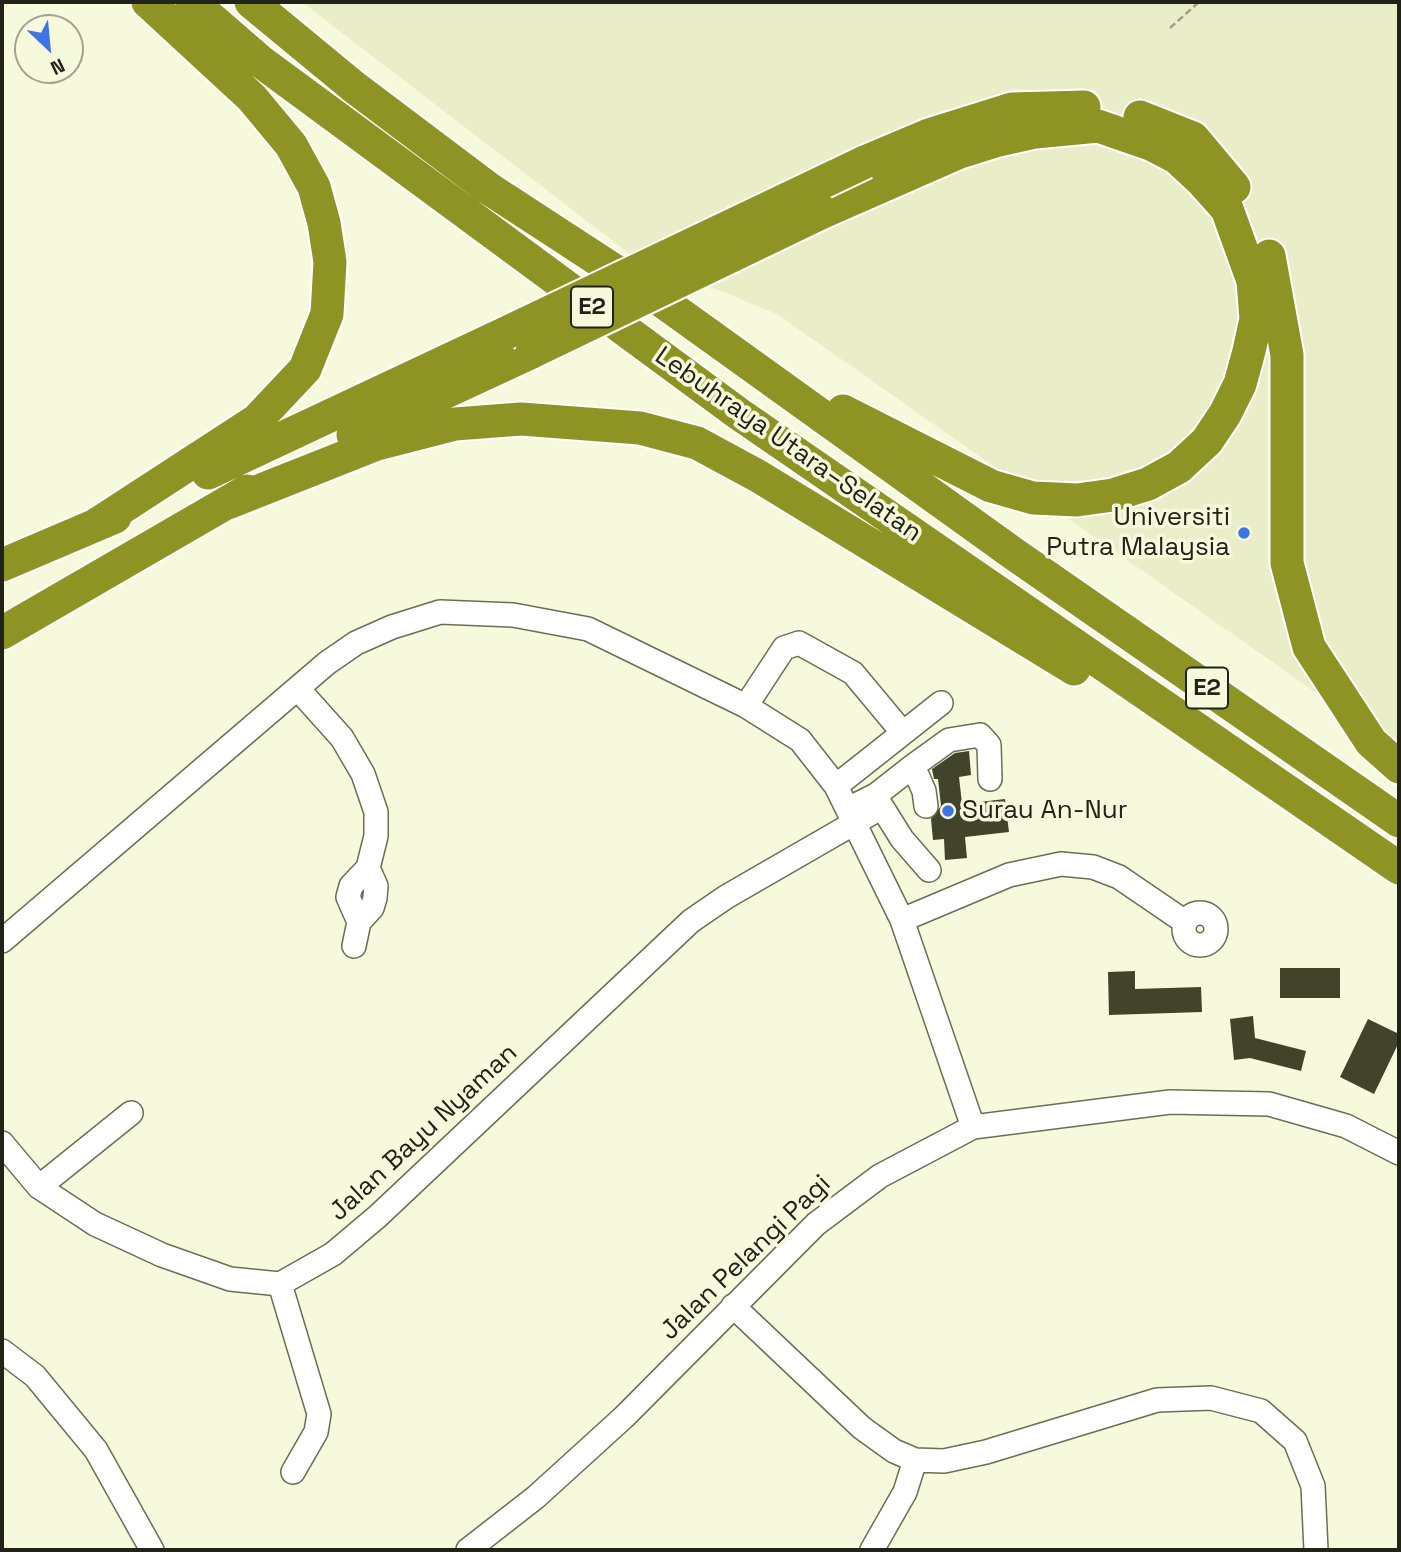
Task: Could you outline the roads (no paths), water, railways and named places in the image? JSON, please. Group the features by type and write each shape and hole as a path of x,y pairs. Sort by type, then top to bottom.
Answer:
{"highway":[{"path":"94,526 257,420 305,369 327,314 330,262 324,223 314,187 291,145 252,98 148,2"},
{"name":"Lebuhraya Utara–Selatan","path":"192,2 260,61 739,414 1399,868"},
{"name":"Lebuhraya Utara–Selatan","path":"251,2 354,87 488,188 666,304 1014,554 1399,821"},
{"path":"2,633 298,460 865,162 929,135 1012,109 1112,106 1193,138 1243,197 1272,262 1287,355 1287,563 1309,647 1371,742 1399,767"},
{"path":"2,565 960,152 995,141 1035,132 1098,126 1142,141 1175,157 1227,209 1253,281 1256,319 1240,384 1207,440 1180,467 1148,484 1113,495 1054,501 991,486 815,396 771,378"},
{"path":"228,503 377,444 455,424 521,419 586,422 640,428 697,443 1328,817"}],"street":[{"path":"2,941 356,643 392,627 440,612 513,615 588,629 747,706 800,740 836,786 902,920 973,1127"},
{"path":"747,706 784,648 799,643 853,673 903,733"},
{"path":"299,690 333,726 363,774 377,824 368,868 351,886 348,897 359,922 354,946"},
{"path":"836,786 941,703"},
{"name":"Jalan Bayu Nyaman","path":"280,1284 333,1254 378,1216 691,921 851,815 879,801 913,766 948,740 980,735 989,744 990,779"},
{"path":"913,766 924,791 926,806"},
{"path":"879,801 902,839 929,870"},
{"path":"902,920 1009,875 1061,864 1093,867 1119,877 1185,922"},
{"name":"Jalan Pelangi Pagi","path":"468,1550 536,1497 624,1417 816,1224 856,1191 973,1127 1170,1102 1269,1104 1346,1126 1399,1153"},
{"path":"39,1187 131,1113"},
{"path":"2,1143 39,1187 96,1224 162,1255 230,1279 280,1284 319,1414 316,1432 293,1472"},
{"path":"733,1306 862,1429 894,1451 920,1461 986,1451 1157,1400 1211,1398 1261,1411 1295,1441 1313,1486 1316,1550"},
{"path":"2,1351 35,1376 96,1450 152,1550"},
{"path":"872,1550 920,1461"},
{"path":"882,1550 913,1495 920,1461"}],"place":[{"name":"Universiti Putra Malaysia","path":"1244,533"},
{"name":"Surau An-Nur","path":"948,811"}]}
